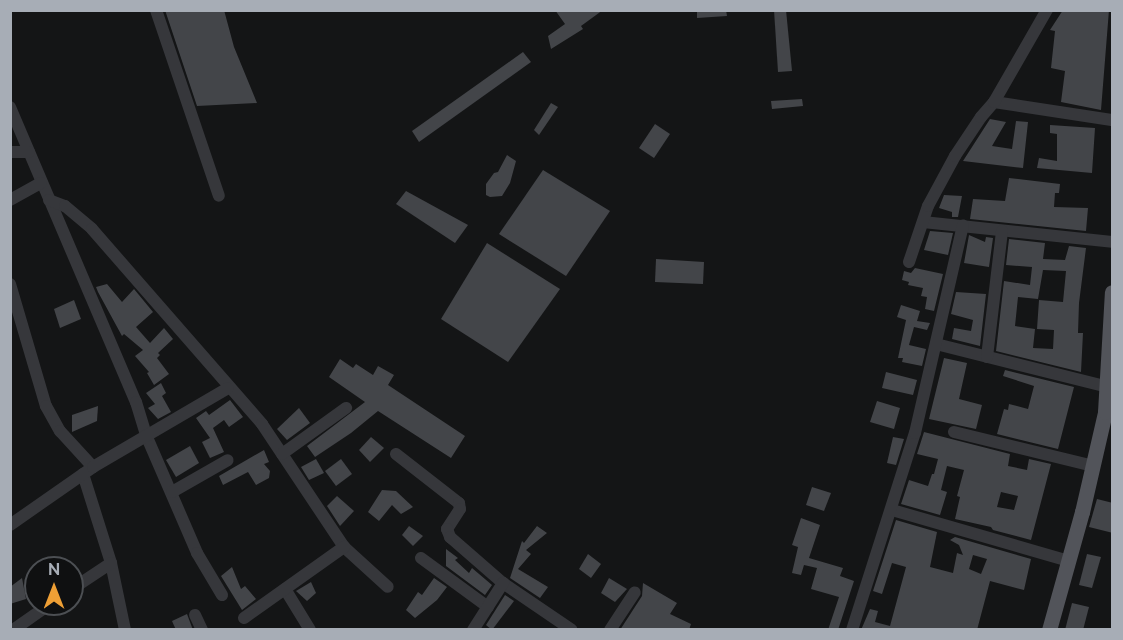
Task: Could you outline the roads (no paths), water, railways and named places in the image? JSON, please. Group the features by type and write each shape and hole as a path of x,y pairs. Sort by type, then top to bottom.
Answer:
{"main road":[{"path":"1049,630 1093,466 1108,387 1113,292"}],"street":[{"path":"156,10 219,196"},
{"path":"909,262 923,222 955,156 994,102 1047,10"},
{"path":"994,102 1113,120"},
{"path":"10,107 136,402 146,435 197,553 222,595"},
{"path":"10,152 29,152"},
{"path":"10,200 41,183"},
{"path":"49,200 65,206 92,229 228,388 262,424 344,547 388,587"},
{"path":"923,222 1113,242"},
{"path":"852,630 915,433 963,225"},
{"path":"987,357 1002,231"},
{"path":"10,284 46,406 60,431 88,470 125,630"},
{"path":"936,344 1108,387"},
{"path":"10,525 88,470 228,388"},
{"path":"282,454 346,408"},
{"path":"954,432 1093,466"},
{"path":"396,454 459,503 460,509 447,527 448,534 503,583 572,630"},
{"path":"172,492 228,460"},
{"path":"892,510 1069,561"},
{"path":"244,618 344,547"},
{"path":"421,558 488,607"},
{"path":"84,581 111,563"},
{"path":"473,630 503,583"},
{"path":"285,590 310,630"},
{"path":"610,630 635,592"},
{"path":"195,615 202,630"},
{"path":"13,630 33,616"}]}
